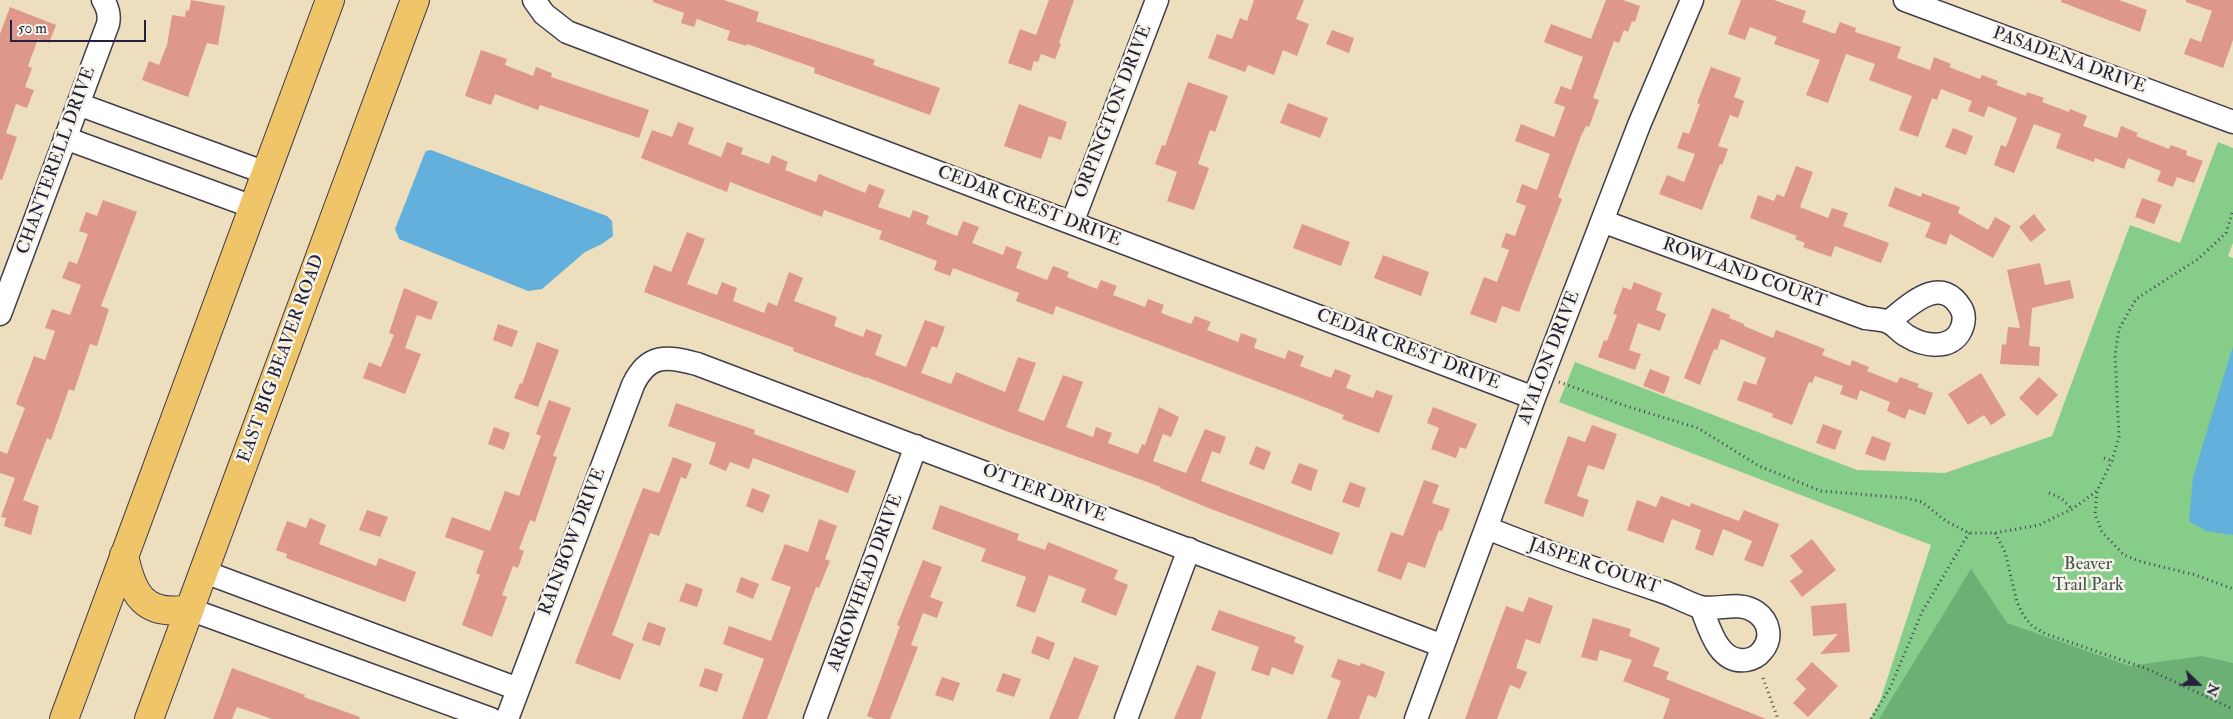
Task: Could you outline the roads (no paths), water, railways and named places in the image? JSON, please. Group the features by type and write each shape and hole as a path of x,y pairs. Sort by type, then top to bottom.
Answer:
{"main road":[{"path":"64,719 330,0"},
{"name":"EAST BIG BEAVER ROAD","path":"149,719 202,571 415,0"},
{"path":"124,555 129,578 141,598 151,606 162,610 176,611 189,609"}],"street":[{"name":"CEDAR CREST DRIVE","path":"534,0 544,14 567,32 1534,398"},
{"name":"ORPINGTON DRIVE","path":"1072,223 1156,0"},
{"name":"AVALON DRIVE","path":"1416,719 1534,398 1638,125 1692,0"},
{"name":"PASADENA DRIVE","path":"1905,0 2233,122"},
{"name":"CHANTERELL DRIVE","path":"0,314 108,24 109,17 105,3"},
{"path":"78,104 266,173"},
{"path":"65,138 253,207"},
{"name":"ROWLAND COURT","path":"1602,221 1865,318 1888,322"},
{"name":"OTTER DRIVE","path":"644,367 657,359 670,358 697,364 1443,646"},
{"name":"RAINBOW DRIVE","path":"507,719 633,385 644,367"},
{"name":"ARROWHEAD DRIVE","path":"815,719 916,446"},
{"name":"JASPER COURT","path":"1487,528 1701,607"},
{"path":"1126,719 1189,549"},
{"path":"202,571 518,689"},
{"path":"189,609 324,656 491,719"},
{"path":"324,656 337,620"}],"water":[{"path":"431,150 607,216 612,221 613,236 585,252 542,289 528,291 399,239 395,229 424,155 426,151"},
{"path":"2233,346 2233,535 2206,531 2189,521 2193,477"}],"park label":[{"name":"Beaver Trail Park","path":"2088,575"}]}
